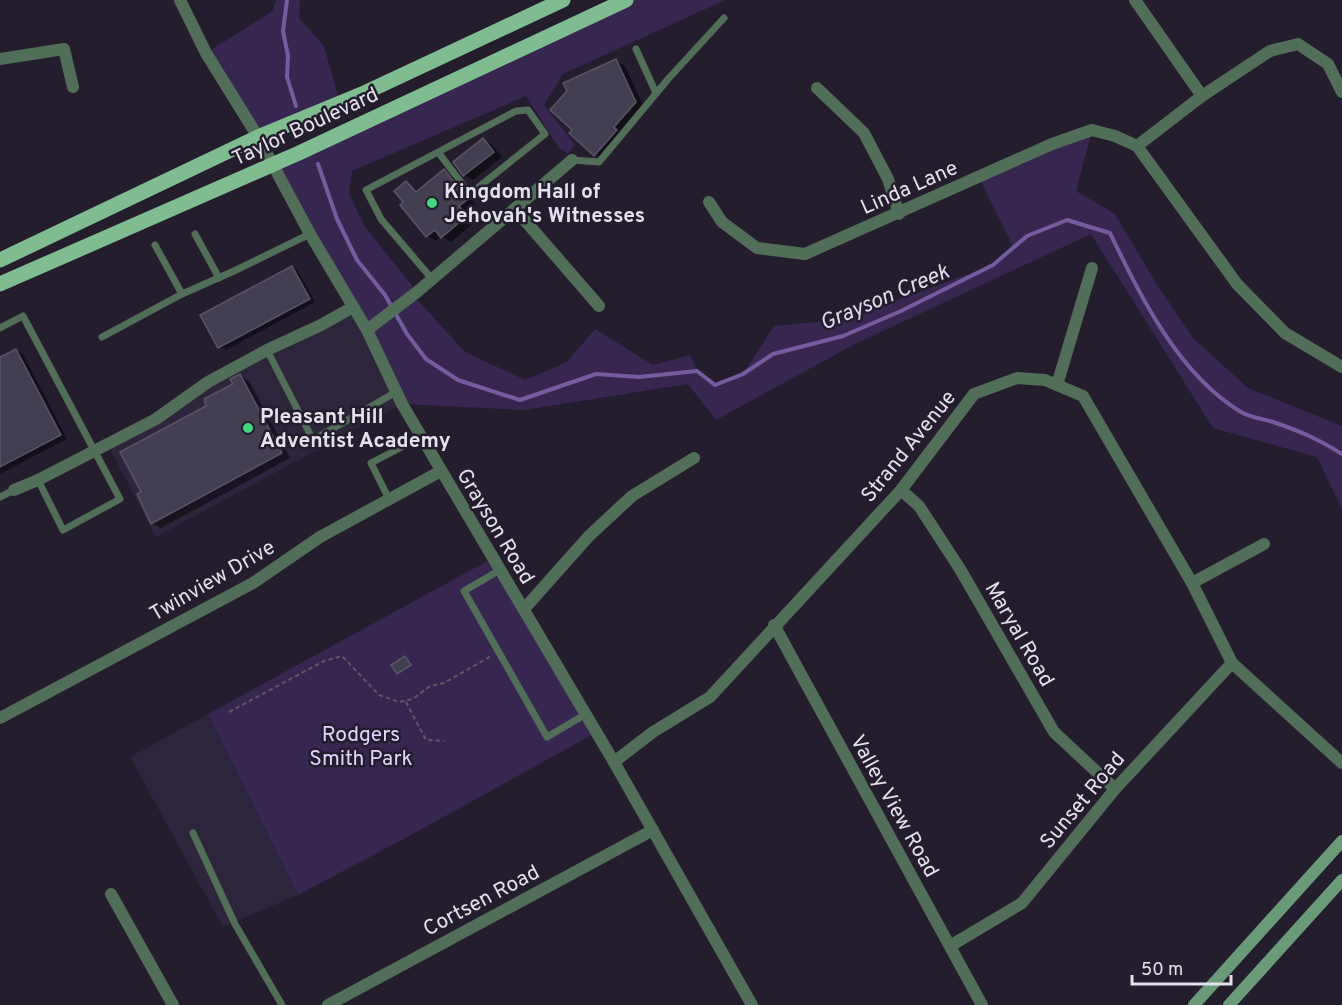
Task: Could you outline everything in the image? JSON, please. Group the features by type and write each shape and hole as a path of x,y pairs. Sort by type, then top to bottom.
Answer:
{"main road":[{"name":"Taylor Boulevard","path":"0,260 258,137 362,94 563,0"},
{"name":"Taylor Boulevard","path":"0,284 272,165 626,0"},
{"path":"1194,1005 1342,841"},
{"path":"1229,1005 1342,880"}],"street":[{"name":"Grayson Road","path":"180,0 206,53 258,137 310,234 367,330 396,392 421,437 614,762 752,1005"},
{"path":"1135,0 1202,96"},
{"path":"1342,92 1328,64 1298,44 1270,51 1202,96 1137,146 1237,284 1285,333 1342,367"},
{"path":"0,59 64,49 73,87"},
{"path":"817,88 864,133 888,178 899,214"},
{"name":"Linda Lane","path":"709,202 722,222 757,248 805,254 1052,144 1092,130 1115,136 1137,146"},
{"path":"367,330 413,295 572,160"},
{"path":"515,209 598,306"},
{"path":"1057,385 1092,268"},
{"path":"14,490 38,480 156,418 208,382 353,307"},
{"name":"Strand Avenue","path":"614,762 653,732 710,697 901,490 974,394 1017,378 1045,380 1083,396 1192,583 1232,663 1342,763"},
{"path":"524,609 589,536 632,496 694,458"},
{"name":"Twinview Drive","path":"0,718 253,583 320,537 441,471"},
{"name":"Maryal Road","path":"901,490 919,506 960,569 1054,732 1115,789"},
{"path":"1192,583 1264,544"},
{"name":"Valley View Road","path":"774,625 982,1005"},
{"name":"Sunset Road","path":"950,946 1022,903 1115,789 1232,663"},
{"name":"Cortsen Road","path":"328,1005 653,830"},
{"path":"111,894 173,1005"}],"lane":[{"path":"572,160 599,162 656,93 724,18"},
{"path":"636,49 656,93"},
{"path":"432,279 381,219 366,190 438,152 516,111 528,110 545,134 470,194 438,152"},
{"path":"195,234 219,278"},
{"path":"102,337 182,294 310,234"},
{"path":"155,245 182,294"},
{"path":"0,328 23,316 120,499 63,530 38,480"},
{"path":"267,350 313,440 396,392"},
{"path":"390,499 371,463 421,437"},
{"path":"0,497 14,490"},
{"path":"500,570 464,591 547,737 586,714"},
{"path":"194,833 235,924 282,1005"}],"path":[{"path":"229,712 324,661 342,656 379,695 388,700 406,701 430,686 444,683 499,652"},
{"path":"406,701 426,740 444,741"}],"shaded area":[{"name":"Pleasant Hill Adventist Academy","path":"353,307 402,404 156,537 111,451 113,441 208,382"},
{"path":"208,714 298,895 223,927 130,757"}],"green space":[{"path":"276,0 300,0 299,18 324,46 340,103 258,137 206,53 273,11"},
{"path":"626,0 725,0 563,74 544,105 575,145 568,154 559,148 526,96 352,171 349,194 365,227 417,292 413,295 465,352 525,380 567,362 595,329 653,365 690,355 698,371 715,385 743,374 774,326 846,319 993,265 1013,247 979,177 1092,130 1076,191 1115,214 1157,285 1193,338 1248,388 1342,426 1342,509 1317,457 1213,428 1091,234 853,345 716,420 688,384 524,410 402,404 272,165"},
{"name":"Rodgers Smith Park","path":"493,558 597,732 298,895 208,714"}],"building":[{"path":"616,59 636,102 614,127 617,130 594,156 569,133 572,130 550,110 567,91 563,83"},
{"path":"483,138 494,152 463,176 453,162"},
{"name":"Kingdom Hall of Jehovah's Witnesses","path":"444,169 468,199 459,206 467,216 441,238 435,230 426,237 400,205 403,202 394,191 406,181 416,192"},
{"path":"292,266 310,299 218,348 200,315"},
{"path":"16,349 61,435 0,467 0,357"},
{"path":"240,374 282,453 151,524 137,494 141,492 120,452 206,406 204,399 233,384 230,379"},
{"path":"405,656 411,665 397,674 391,665"}],"waterway":[{"name":"Grayson Creek","path":"287,0 283,31 288,56 287,77 296,106"},
{"name":"Grayson Creek","path":"318,164 337,219 357,260 385,295 407,334 426,359 458,380 520,400 596,374 639,377 697,371 715,385 743,374 773,354 843,336 901,311 993,265 1027,236 1067,220 1110,233 1148,308 1180,356 1219,396 1245,414 1302,433 1342,454"}],"place":[{"name":"Kingdom Hall of Jehovah's Witnesses","path":"432,203"},
{"name":"Pleasant Hill Adventist Academy","path":"248,428"}]}
